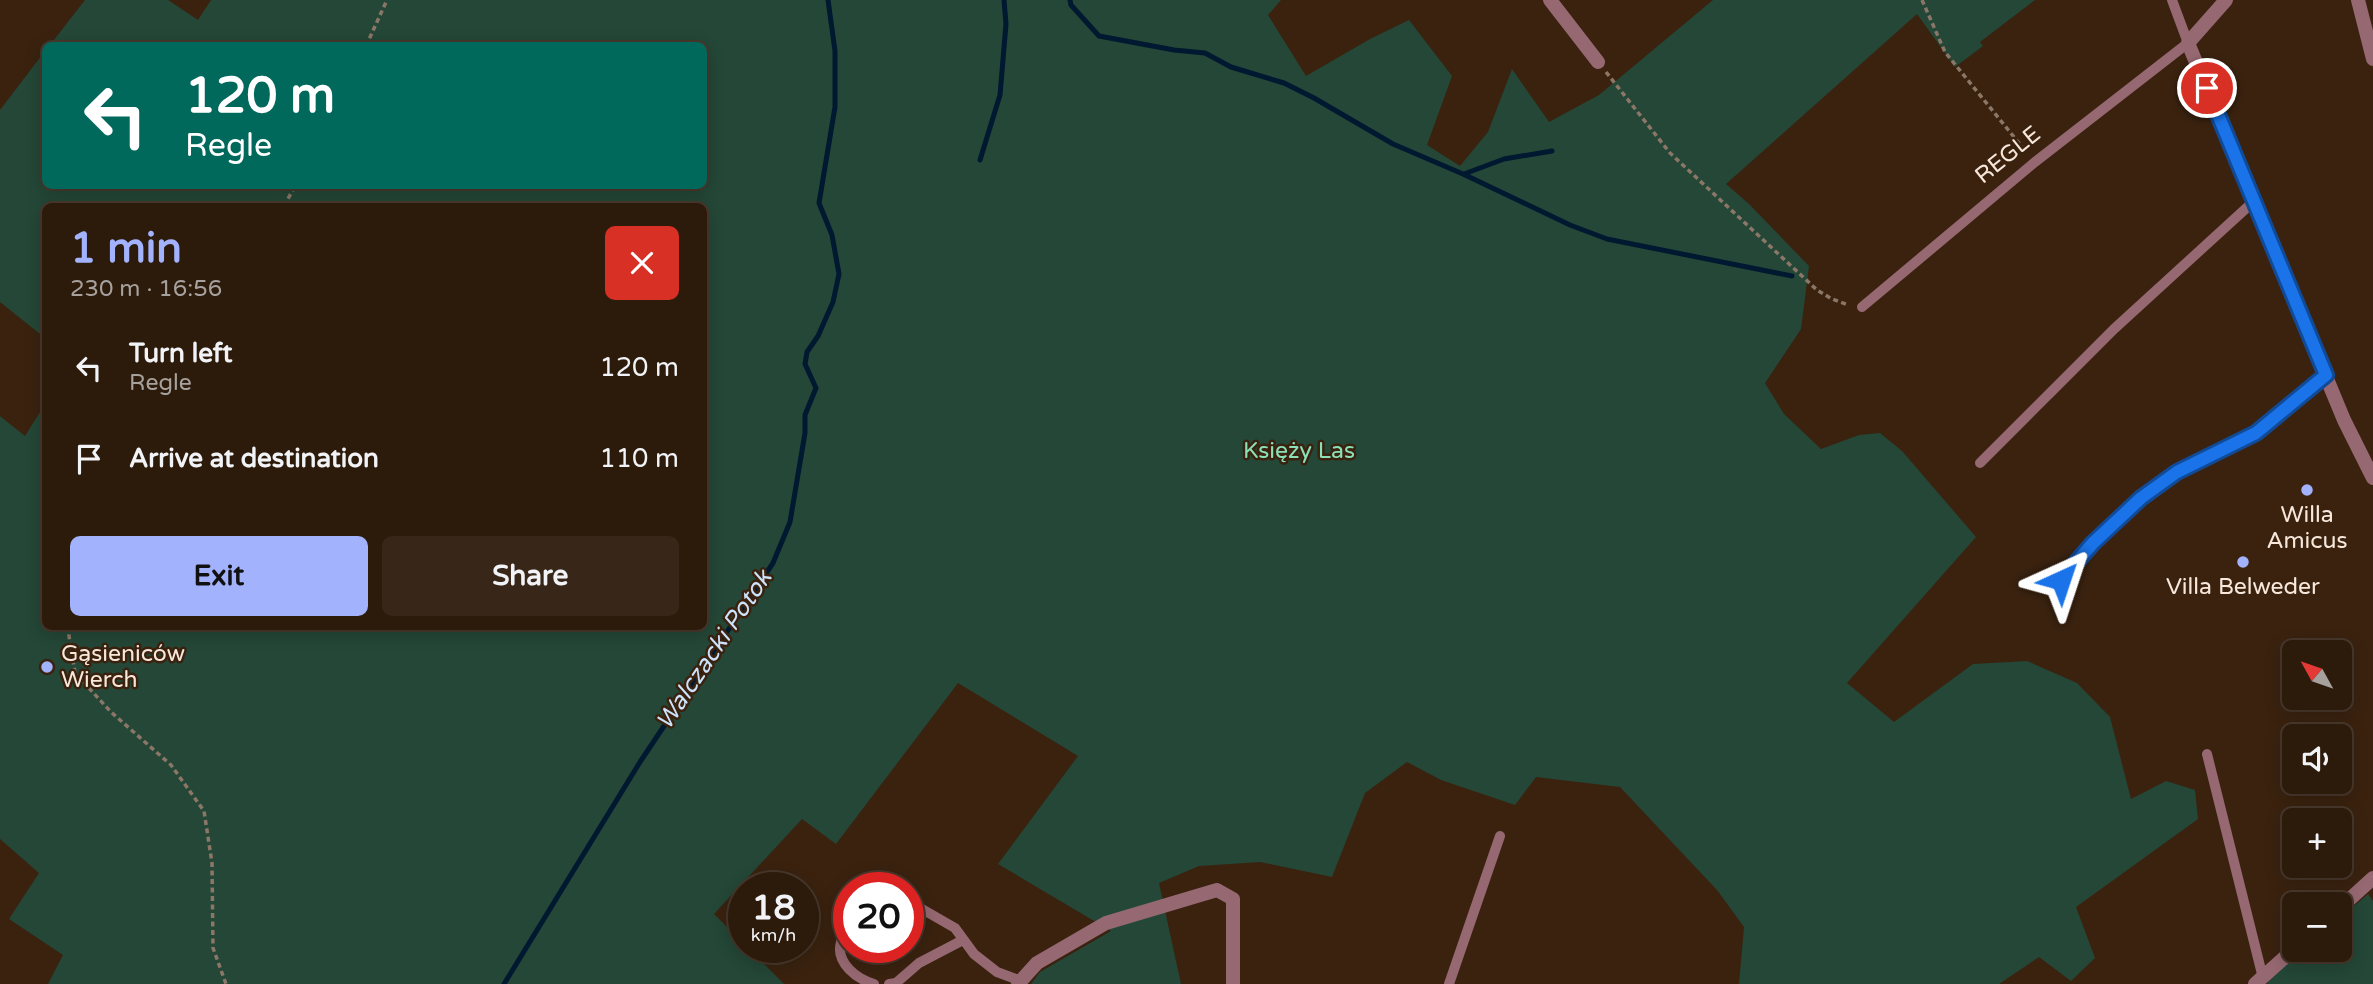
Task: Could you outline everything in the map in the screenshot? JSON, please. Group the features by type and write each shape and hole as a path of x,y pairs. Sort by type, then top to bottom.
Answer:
{"street":[{"path":"1550,0 1598,62"},
{"name":"REGLE","path":"2188,43 2226,0"},
{"path":"2358,0 2373,59"},
{"path":"2188,43 2344,420 2373,478"},
{"path":"2352,897 2373,878"},
{"path":"1019,983 1037,963 1107,923 1217,890 1233,899 1233,984"},
{"path":"2259,981 2282,960"}],"lane":[{"path":"2172,0 2188,43"},
{"name":"REGLE","path":"1862,307 2035,162 2188,43"},
{"path":"1980,463 2114,328 2253,202"},
{"path":"2061,580 2093,543 2141,498 2177,472 2256,433 2326,375"},
{"path":"2207,754 2259,981"},
{"path":"1449,984 1500,836"},
{"path":"924,910 954,928 974,954 997,972 1019,983"},
{"path":"889,984 896,983 919,963 963,940"},
{"path":"846,963 853,975 874,984"}],"path":[{"path":"368,42 387,0"},
{"path":"1922,0 1945,52 2035,162"},
{"path":"1598,62 1670,153 1762,240 1817,290 1843,304 1862,307"},
{"path":"70,630 75,673 111,712 171,765 204,811 212,863 213,948 226,984"}],"green space":[{"name":"Księży Las","path":"85,0 168,0 198,20 211,0 1281,0 1268,15 1306,76 1409,20 1452,76 1427,145 1460,166 1488,132 1512,69 1549,122 1599,95 1713,0 2035,0 1980,42 1983,46 1955,67 1917,14 1726,184 1809,266 1801,329 1765,383 1784,414 1821,449 1859,435 1880,433 1902,451 1976,537 1847,683 1894,722 1973,664 2027,661 2077,683 2110,717 2131,799 2166,781 2195,790 2198,819 2076,907 2095,958 2071,981 2039,957 1999,984 1739,984 1744,927 1717,890 1620,787 1536,777 1515,805 1441,780 1407,762 1365,793 1332,877 1260,862 1199,866 1159,883 1181,984 1031,984 1040,972 1111,931 998,864 1078,756 958,683 836,844 802,819 753,872 728,872 728,899 714,914 728,928 728,963 763,963 784,984 48,984 63,955 9,919 39,873 0,839 0,416 25,436 42,409 42,630 707,630 707,203 42,203 42,336 0,302 0,110 42,55 42,189 707,189 707,42 52,42"},
{"path":"2368,894 2373,901 2373,984 2267,984 2289,962 2352,962 2352,908"}],"waterway":[{"name":"Walczacki Potok","path":"504,984 640,762 773,563 790,522 805,433 805,415 816,388 805,364 807,352 818,336 833,302 839,274 832,235 819,203 835,107 835,51 828,0"},
{"path":"980,160 1000,95 1006,24 1004,0"},
{"path":"1070,0 1071,5 1099,36 1205,53 1231,67 1284,83 1393,144 1570,225 1607,239 1792,276"},
{"path":"1464,174 1504,159 1552,151"}],"place":[{"name":"Willa Amicus","path":"2307,490"},
{"name":"Villa Belweder","path":"2243,562"},
{"name":"Gąsieniców Wierch","path":"47,667"}],"route":[{"path":"2061,580 2093,543 2141,498 2177,472 2256,433 2326,375 2207,88"}]}
